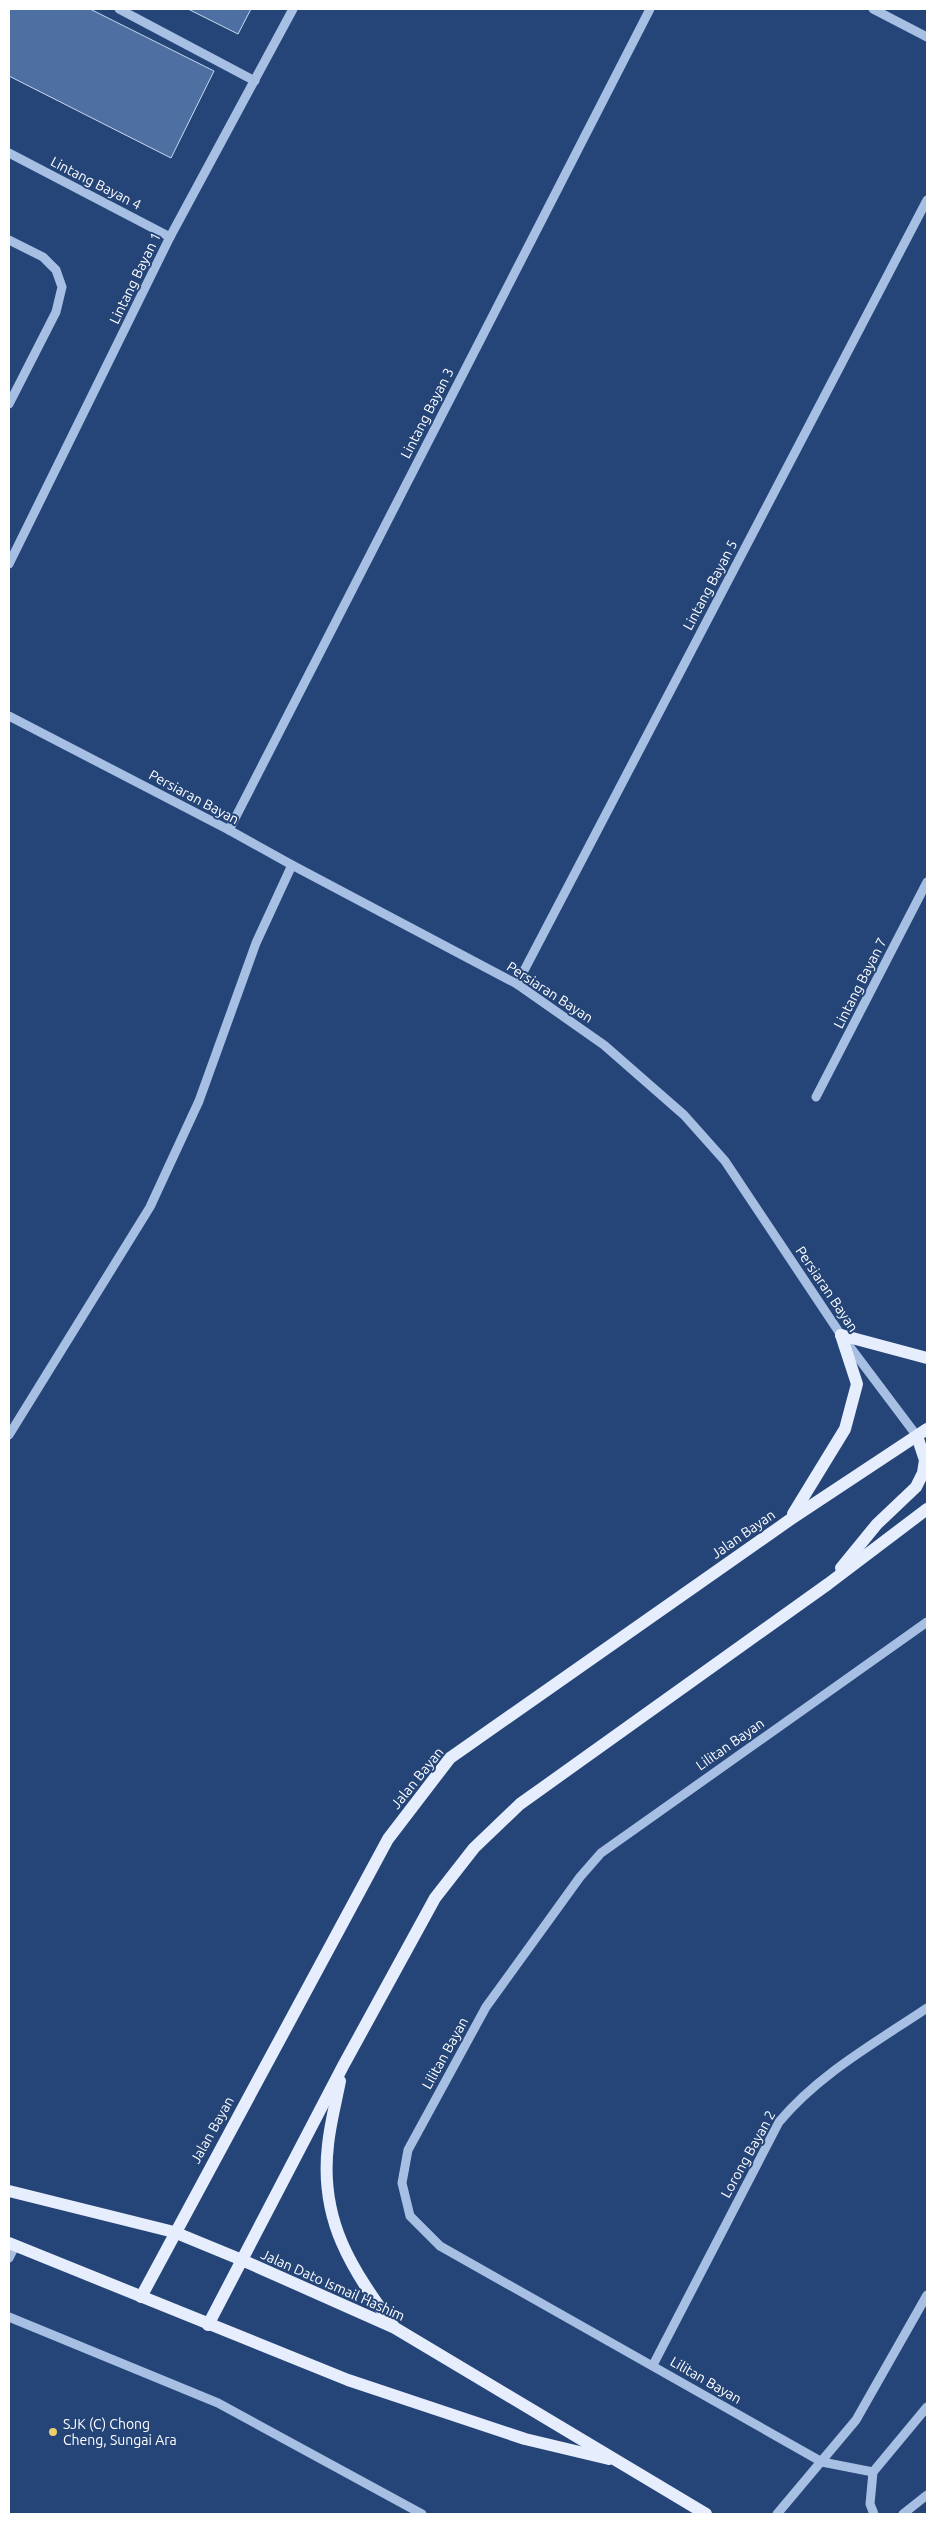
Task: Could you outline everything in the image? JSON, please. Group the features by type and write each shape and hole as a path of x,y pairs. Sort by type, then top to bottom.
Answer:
{"main road":[{"path":"841,1335 927,1358"},
{"path":"790,1519 846,1429 857,1384 841,1335"},
{"path":"922,1432 927,1446"},
{"path":"828,1584 877,1524 916,1487 923,1473 925,1460 922,1432"},
{"name":"Jalan Bayan","path":"141,2297 174,2232 388,1839 450,1758 790,1519 922,1432"},
{"path":"208,2325 343,2066 435,1898 474,1848 520,1804 828,1584 927,1509"},
{"path":"343,2066 328,2146 326,2183 333,2220 343,2250 360,2280 395,2328"},
{"name":"Jalan Dato Ismail Hashim","path":"9,2191 174,2232 395,2328 622,2462 706,2514"},
{"name":"Jalan Dato Ismail Hashim","path":"12,2245 208,2325 366,2386 525,2439 622,2462"}],"street":[{"path":"119,9 254,81"},
{"name":"Lintang Bayan 1","path":"9,564 170,237 293,9"},
{"name":"Lintang Bayan 3","path":"229,830 650,9"},
{"path":"873,9 927,37"},
{"name":"Lintang Bayan 4","path":"9,153 170,237"},
{"name":"Lintang Bayan 5","path":"517,984 927,200"},
{"path":"9,240 43,257 56,270 62,287 56,312 9,404"},
{"name":"Persiaran Bayan","path":"9,716 229,830 517,984 604,1045 684,1115 725,1161 841,1335 922,1432"},
{"path":"9,1435 150,1207 199,1101 256,943 292,865"},
{"name":"Lintang Bayan 7","path":"816,1097 927,882"},
{"name":"Lilitan Bayan","path":"873,2472 822,2462 440,2246 410,2216 402,2183 408,2150 486,2007 601,1853 927,1622"},
{"name":"Lorong Bayan 2","path":"653,2365 778,2122 798,2098 821,2079 927,2008"},
{"path":"9,2258 12,2245"},
{"path":"777,2514 856,2420 927,2295"},
{"path":"9,2317 218,2403 422,2514"},
{"path":"874,2514 870,2504 873,2472 927,2407"},
{"path":"903,2514 927,2495"}],"building":[{"path":"9,9 90,9 214,71 171,158 9,76"},
{"path":"188,9 251,9 238,34"}],"place":[{"name":"SJK (C) Chong Cheng, Sungai Ara","path":"53,2432"}]}
